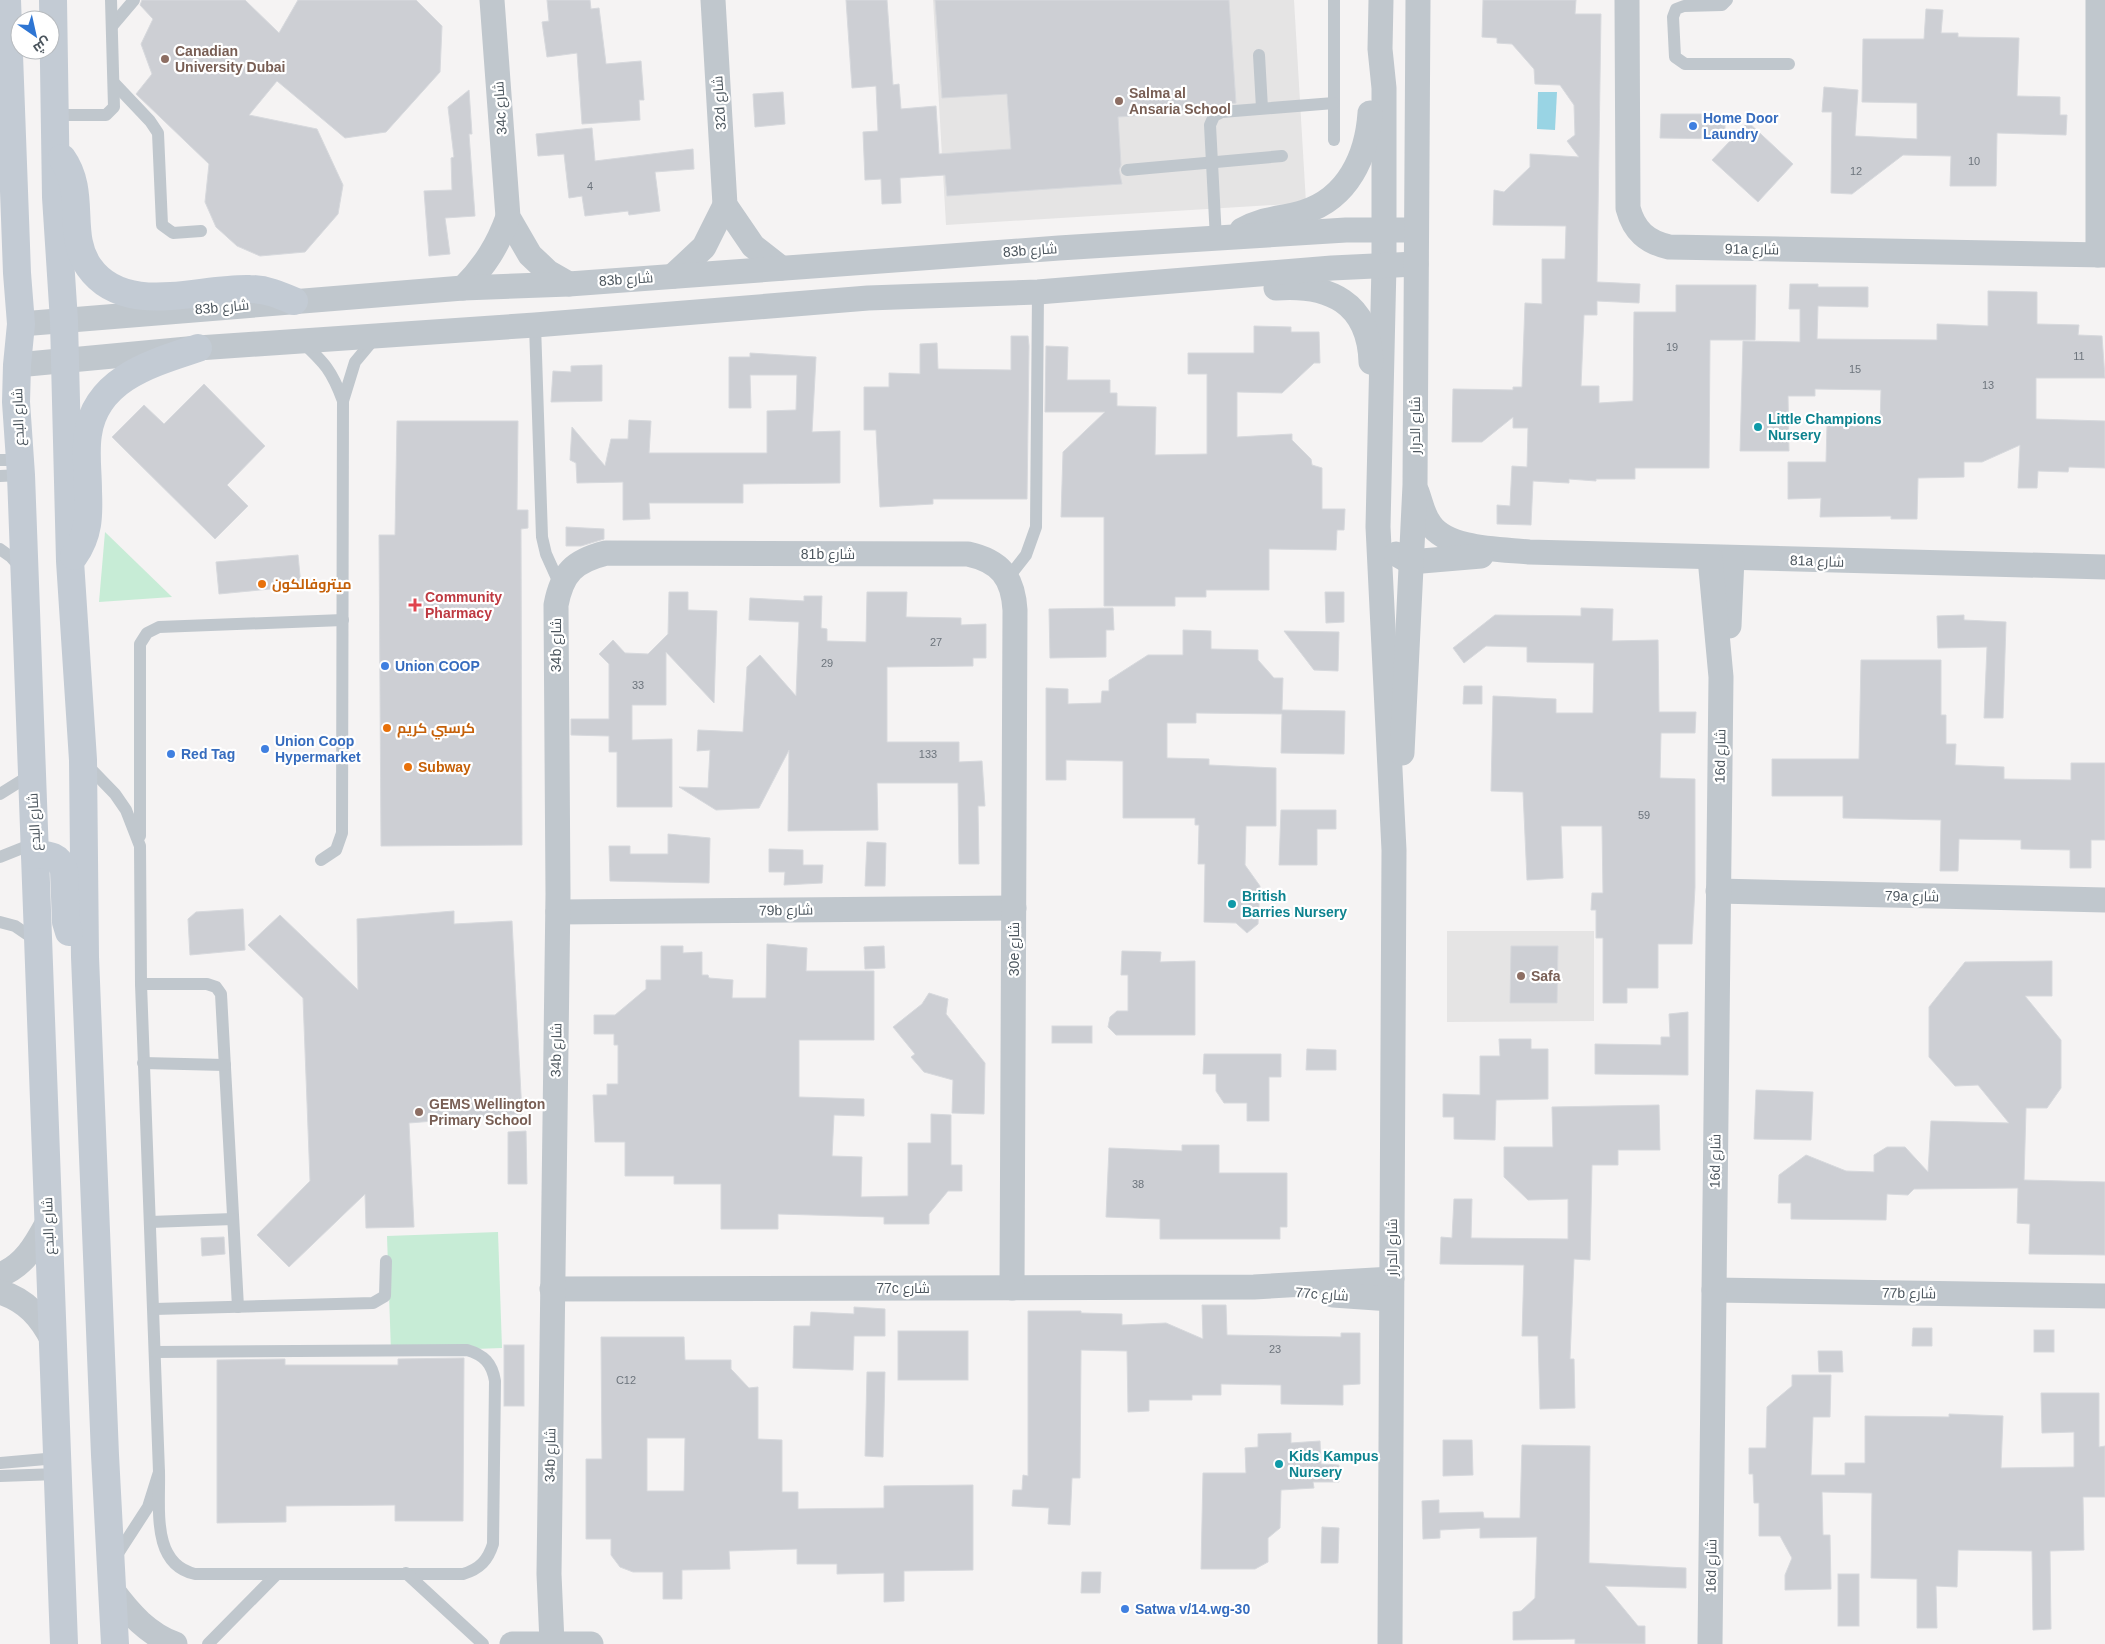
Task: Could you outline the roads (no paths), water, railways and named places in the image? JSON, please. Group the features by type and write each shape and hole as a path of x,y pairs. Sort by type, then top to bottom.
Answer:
{"main road":[{"name":"شارع البدع","path":"7,0 16,273 22,324 17,365 10,468 24,574 64,1644"},
{"path":"53,0 56,197 64,321 70,561 83,760 84,957 105,1455 116,1644"},
{"path":"56,151 68,167 77,196 77,236 81,252 89,267 100,279 116,290 134,296 153,296 249,288 271,292 294,301"},
{"path":"70,561 82,545 87,530 89,514 88,432 103,398 122,378 137,370 198,348"},
{"path":"35,849 61,863 64,870 66,922 73,941 84,957"}],"street":[{"name":"34c شارع","path":"492,0 508,216 530,255 548,272 568,284"},
{"name":"32d شارع","path":"673,276 704,247 725,205 713,0"},
{"name":"شارع الدرار","path":"1381,0 1380,49 1384,88 1384,265 1378,527 1394,850 1390,1644"},
{"name":"شارع الدرار","path":"1394,850 1401,773 1415,485 1415,230 1418,0"},
{"name":"91a شارع","path":"1628,0 1628,208 1635,227 1650,241 1669,247 2101,255"},
{"path":"2098,0 2101,255"},
{"name":"83b شارع","path":"1224,238 1257,222 1304,212 1321,204 1348,181 1367,145 1373,81 1380,49"},
{"path":"725,205 749,241 781,268"},
{"name":"34c شارع","path":"464,288 492,254 508,216"},
{"name":"83b شارع","path":"22,324 464,288 568,284 1346,230 1383,232 1415,230"},
{"path":"17,365 64,359 198,348 379,334 535,325 868,298 1038,292 1416,264"},
{"path":"1196,280 1226,290 1298,287 1316,289 1331,294 1345,302 1363,323 1368,336 1372,394 1381,424"},
{"name":"81a شارع","path":"1415,485 1424,514 1431,526 1441,536 1454,542 1529,552 2105,567"},
{"path":"1378,527 1396,554 1410,562"},
{"name":"81a شارع","path":"1410,562 1429,562 1529,552"},
{"name":"81b شارع","path":"606,553 968,554 984,557 998,566 1008,578 1014,593 1016,610"},
{"name":"34b شارع","path":"533,1643 549,1574 558,912 556,605 560,585 571,569 587,558 606,553"},
{"name":"16d شارع","path":"1710,1644 1721,677 1728,642 1721,558"},
{"name":"30e شارع","path":"1012,1288 1016,610"},
{"name":"79a شارع","path":"1718,892 2105,900"},
{"name":"79b شارع","path":"558,912 1014,908"},
{"path":"0,1275 22,1262 35,1245 48,1222"},
{"name":"77c شارع","path":"552,1289 1254,1287 1281,1292 1391,1289"},
{"name":"77b شارع","path":"1714,1290 2105,1296"},
{"path":"0,1292 16,1298 32,1310 41,1320 53,1341"},
{"path":"114,1591 138,1621 152,1633 175,1644"},
{"path":"533,1643 591,1644"}],"lane":[{"path":"56,115 106,116 114,108 111,0"},
{"path":"112,26 134,0"},
{"path":"1334,0 1334,140"},
{"path":"1727,0 1722,5 1684,6 1676,9 1673,18 1675,57 1685,64 1789,64"},
{"path":"1259,56 1262,108"},
{"path":"114,83 150,121 158,133 162,225 173,233 201,231"},
{"path":"1224,238 1212,163 1210,125 1214,116 1222,112 1334,103"},
{"path":"1127,170 1282,156"},
{"path":"1008,578 1026,555 1036,527 1038,292"},
{"path":"535,325 542,537 546,554 560,585"},
{"path":"321,860 336,850 342,833 343,401 355,362 379,334"},
{"path":"301,341 327,366 335,379 343,401"},
{"path":"0,549 11,557 24,574"},
{"path":"156,1352 467,1350 478,1353 487,1360 493,1370 495,1381 493,1544 490,1555 474,1570 463,1574 406,1572 195,1574 185,1572 173,1564 165,1552 162,1538 141,984 140,644 147,633 159,627 343,620"},
{"path":"83,760 115,794 126,810 140,846"},
{"path":"0,794 32,774"},
{"path":"0,857 35,849"},
{"path":"0,922 15,926 38,942"},
{"path":"141,984 207,984 216,987 222,998 238,1307"},
{"path":"144,1063 225,1065"},
{"path":"150,1222 233,1219"},
{"path":"154,1309 377,1302 385,1296 386,1261"},
{"path":"0,1463 58,1466"},
{"path":"0,1476 58,1466"},
{"path":"112,1562 148,1507 159,1472"},
{"path":"406,1572 483,1644"},
{"path":"208,1644 277,1574"}],"water":[{"path":"1538,92 1557,92 1555,130 1537,129"}],"place":[{"name":"Canadian University Dubai","path":"165,59"},
{"name":"Salma al Ansaria School","path":"1119,101"},
{"name":"Home Door Laundry","path":"1693,126"},
{"name":"Little Champions Nursery","path":"1758,427"},
{"name":"ميتروفالكون","path":"262,584"},
{"name":"Community Pharmacy","path":"415,605"},
{"name":"Union COOP","path":"385,666"},
{"name":"كرسبي كريم","path":"387,728"},
{"name":"Union Coop Hypermarket","path":"265,749"},
{"name":"Red Tag","path":"171,754"},
{"name":"Subway","path":"408,767"},
{"name":"British Barries Nursery","path":"1232,904"},
{"name":"Safa","path":"1521,976"},
{"name":"GEMS Wellington Primary School","path":"419,1112"},
{"name":"Kids Kampus Nursery","path":"1279,1464"},
{"name":"Satwa v/14.wg-30","path":"1125,1609"}]}
